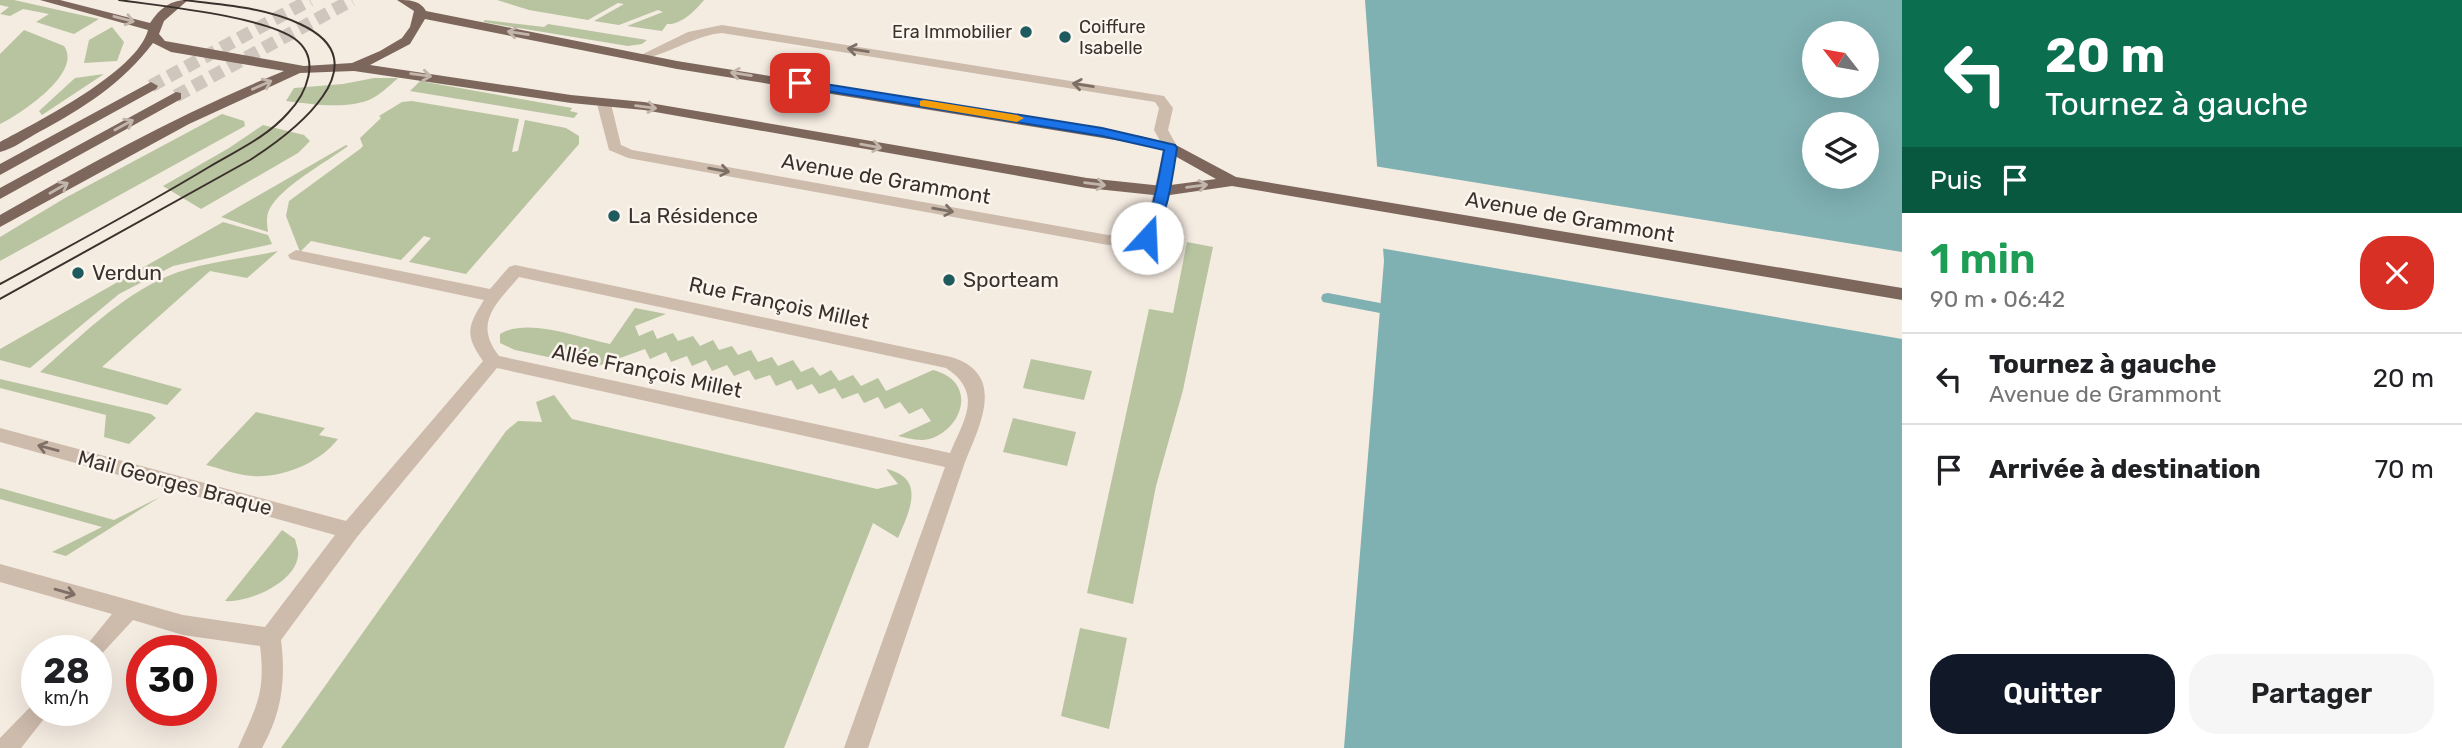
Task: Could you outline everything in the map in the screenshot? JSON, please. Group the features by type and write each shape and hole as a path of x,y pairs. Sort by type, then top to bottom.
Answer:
{"main road":[{"path":"46,0 153,32 161,44 171,48 317,71 354,67 385,54 406,41 416,28 414,5"},
{"path":"0,148 106,84 140,54 169,9 182,0"},
{"name":"Avenue de Grammont","path":"414,5 647,55 677,65 1102,132 1171,148 1232,181"},
{"name":"Avenue de Grammont","path":"354,67 604,104 644,106 1087,183 1163,191 1232,181 1902,294"},
{"path":"0,222 169,130 299,69"},
{"path":"0,170 151,86"},
{"path":"0,194 176,96"}],"street":[{"name":"Avenue de Grammont","path":"604,104 614,147 628,154 1108,240 1147,238 1154,224 1171,148 1161,130 1166,108 1159,99 1150,96 722,29 700,32 647,55"},
{"path":"296,255 494,296"},
{"name":"Rue François Millet","path":"493,361 478,342 476,335 480,321 494,296 515,271 951,363 966,370 978,389 979,400 956,461"},
{"path":"250,748 268,716 273,659 270,638 350,531 493,361"},
{"name":"Allée François Millet","path":"493,361 956,461"},
{"name":"Mail Georges Braque","path":"0,435 350,531"},
{"path":"856,748 956,461"},
{"path":"0,573 183,625 270,638"},
{"path":"107,635 129,610"},
{"path":"6,748 26,726"}],"green space":[{"path":"0,0 14,0 99,19 74,34 36,22 49,14 23,9 10,16 0,14 9,7 0,5"},
{"path":"497,0 704,0 687,16 667,24 662,31 627,26 663,12 658,10 619,25 594,21 624,4 618,3 588,20 529,10"},
{"path":"485,20 544,27 548,24 647,40 642,44 628,46 483,22"},
{"path":"112,27 124,42 117,61 84,63 89,40"},
{"path":"24,30 64,46 68,57 65,68 47,91 0,124 0,54"},
{"path":"104,74 42,115 39,111 75,78"},
{"path":"374,78 398,78 378,95 361,102 329,105 286,101 294,88 343,84"},
{"path":"420,81 572,108 570,111 578,113 574,118 410,91"},
{"path":"412,101 519,119 512,152 518,151 525,120 566,128 579,136 579,144 466,274 409,262 431,238 424,236 401,260 311,241 300,252 286,216 289,201 360,149 363,146 360,138 381,118 379,116 402,102"},
{"path":"222,114 244,121 245,126 0,261 0,237 65,198"},
{"path":"263,125 304,135 310,141 298,153 201,209 163,186 229,148"},
{"path":"348,146 283,192 267,215 268,232 221,217"},
{"path":"223,222 268,235 272,244 173,266 119,294 30,368 0,360 0,349"},
{"path":"1187,242 1213,247 1183,390 1156,486 1133,604 1087,593 1149,309 1173,313"},
{"path":"278,251 247,278 210,271 102,367 182,389 167,405 40,372 100,319 150,285 194,267"},
{"path":"635,308 666,314 635,326 639,336 653,330 657,339 673,333 678,341 693,336 700,346 713,340 719,350 732,346 738,355 751,350 758,362 772,357 778,366 793,360 801,372 813,367 820,376 831,370 839,381 853,375 861,386 878,378 886,391 933,370 955,382 960,391 959,411 955,420 937,436 923,440 912,439 898,436 931,421 922,408 909,414 900,402 885,409 878,397 864,403 858,393 842,399 835,388 819,394 812,384 797,390 791,380 776,386 770,375 755,380 749,370 734,376 727,365 712,371 706,360 692,366 687,356 671,362 666,352 650,359 645,349 595,367 515,350 500,343 500,334 511,329 539,328 610,344"},
{"path":"1031,359 1092,371 1084,400 1023,388"},
{"path":"0,379 151,414 156,418 129,444 104,437 106,415 0,388"},
{"path":"554,395 572,419 877,489 898,484 886,469 899,473 907,480 911,488 910,507 898,538 873,523 784,748 281,748 506,431 518,421 542,422 536,402"},
{"path":"256,412 325,428 319,435 338,439 308,463 269,476 244,475 206,465"},
{"path":"1013,418 1076,432 1067,466 1003,452"},
{"path":"0,488 114,520 160,497 66,556 52,552 102,527 0,499"},
{"path":"282,530 295,539 298,552 295,566 289,575 257,595 225,601"},
{"path":"1080,628 1127,638 1109,729 1061,716"}],"water":[{"path":"1365,0 1902,0 1902,748 1344,748 1384,261"}],"pier":[{"path":"1374,166 1902,252 1902,339 1380,248"}],"waterway":[{"path":"1328,298 1380,308"}],"tunnel":[{"path":"151,86 310,0"},
{"path":"176,96 352,0"}],"tram line":[{"path":"0,284 251,143 280,122 295,105 305,87 308,56 295,39 280,31 236,18 119,0"},
{"path":"0,299 250,160 287,133 323,96 333,77 334,58 324,40 286,18 243,8 184,0"}],"slow traffic":[{"path":"924,103 1017,118"}],"place":[{"name":"Era Immobilier","path":"1026,32"},
{"name":"Coiffure Isabelle","path":"1065,37"},
{"name":"La Résidence","path":"614,216"},
{"name":"Verdun","path":"78,273"},
{"name":"Sporteam","path":"949,280"}],"route":[{"path":"800,83 1102,132 1171,148 1163,191 1154,224 1147,238"}]}
